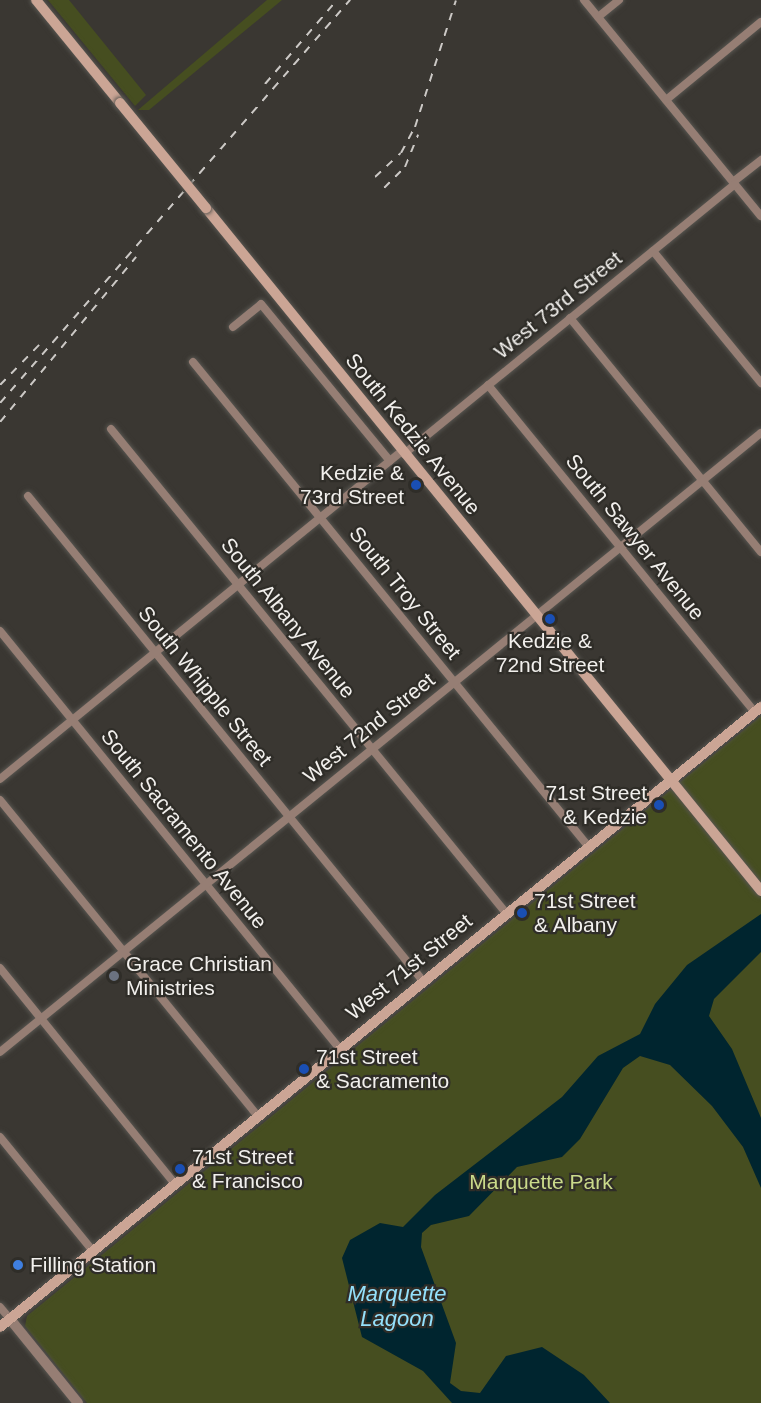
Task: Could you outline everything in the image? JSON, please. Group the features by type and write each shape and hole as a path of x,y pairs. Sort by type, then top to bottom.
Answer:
{"main road":[{"name":"South Kedzie Avenue","path":"36,0 761,891"},
{"name":"West 71st Street","path":"0,1327 758,709"}],"street":[{"path":"584,0 761,216"},
{"path":"598,17 619,0"},
{"path":"666,100 761,22"},
{"name":"West 73rd Street","path":"0,779 390,461 488,385 761,160"},
{"path":"653,250 761,383"},
{"name":"South Kedzie Avenue","path":"233,327 261,304 390,461"},
{"path":"570,318 761,552"},
{"name":"South Troy Street","path":"193,362 588,846"},
{"name":"South Sawyer Avenue","path":"488,385 620,547 758,709"},
{"name":"South Albany Avenue","path":"111,429 506,913"},
{"name":"West 72nd Street","path":"0,1053 761,433"},
{"name":"South Whipple Street","path":"28,496 423,981"},
{"name":"South Sacramento Avenue","path":"0,631 340,1049"},
{"path":"0,800 258,1116"},
{"path":"0,968 175,1184"},
{"path":"0,1137 93,1251"},
{"path":"0,1307 78,1403"}],"green space":[{"path":"48,0 69,0 146,95 135,106"},
{"path":"267,0 282,0 149,110 138,110"},
{"name":"Marquette Park","path":"761,716 761,1403 87,1403 25,1326 27,1316"}],"water":[{"name":"Marquette Lagoon","path":"761,914 761,952 714,999 709,1016 732,1049 761,1118 761,1188 743,1147 712,1106 670,1065 640,1056 623,1068 580,1139 562,1157 517,1167 469,1216 431,1225 422,1233 421,1247 456,1343 450,1383 461,1391 480,1393 506,1356 542,1347 584,1375 610,1403 452,1403 423,1371 362,1337 342,1258 350,1240 380,1223 403,1227 435,1195 562,1097 598,1056 640,1034 655,1004 687,965"}],"railway":[{"path":"265,84 337,0"},
{"path":"0,403 350,0"},
{"path":"375,177 401,153 415,127 456,0"},
{"path":"384,188 405,167 418,134"},
{"path":"0,422 136,257"},
{"path":"0,385 39,345"}],"place":[{"name":"Kedzie & 73rd Street","path":"416,485"},
{"name":"Kedzie & 72nd Street","path":"550,619"},
{"name":"71st Street & Kedzie","path":"659,805"},
{"name":"71st Street & Albany","path":"522,913"},
{"name":"Grace Christian Ministries","path":"114,976"},
{"name":"71st Street & Sacramento","path":"304,1069"},
{"name":"71st Street & Francisco","path":"180,1169"},
{"name":"Filling Station","path":"18,1265"}]}
